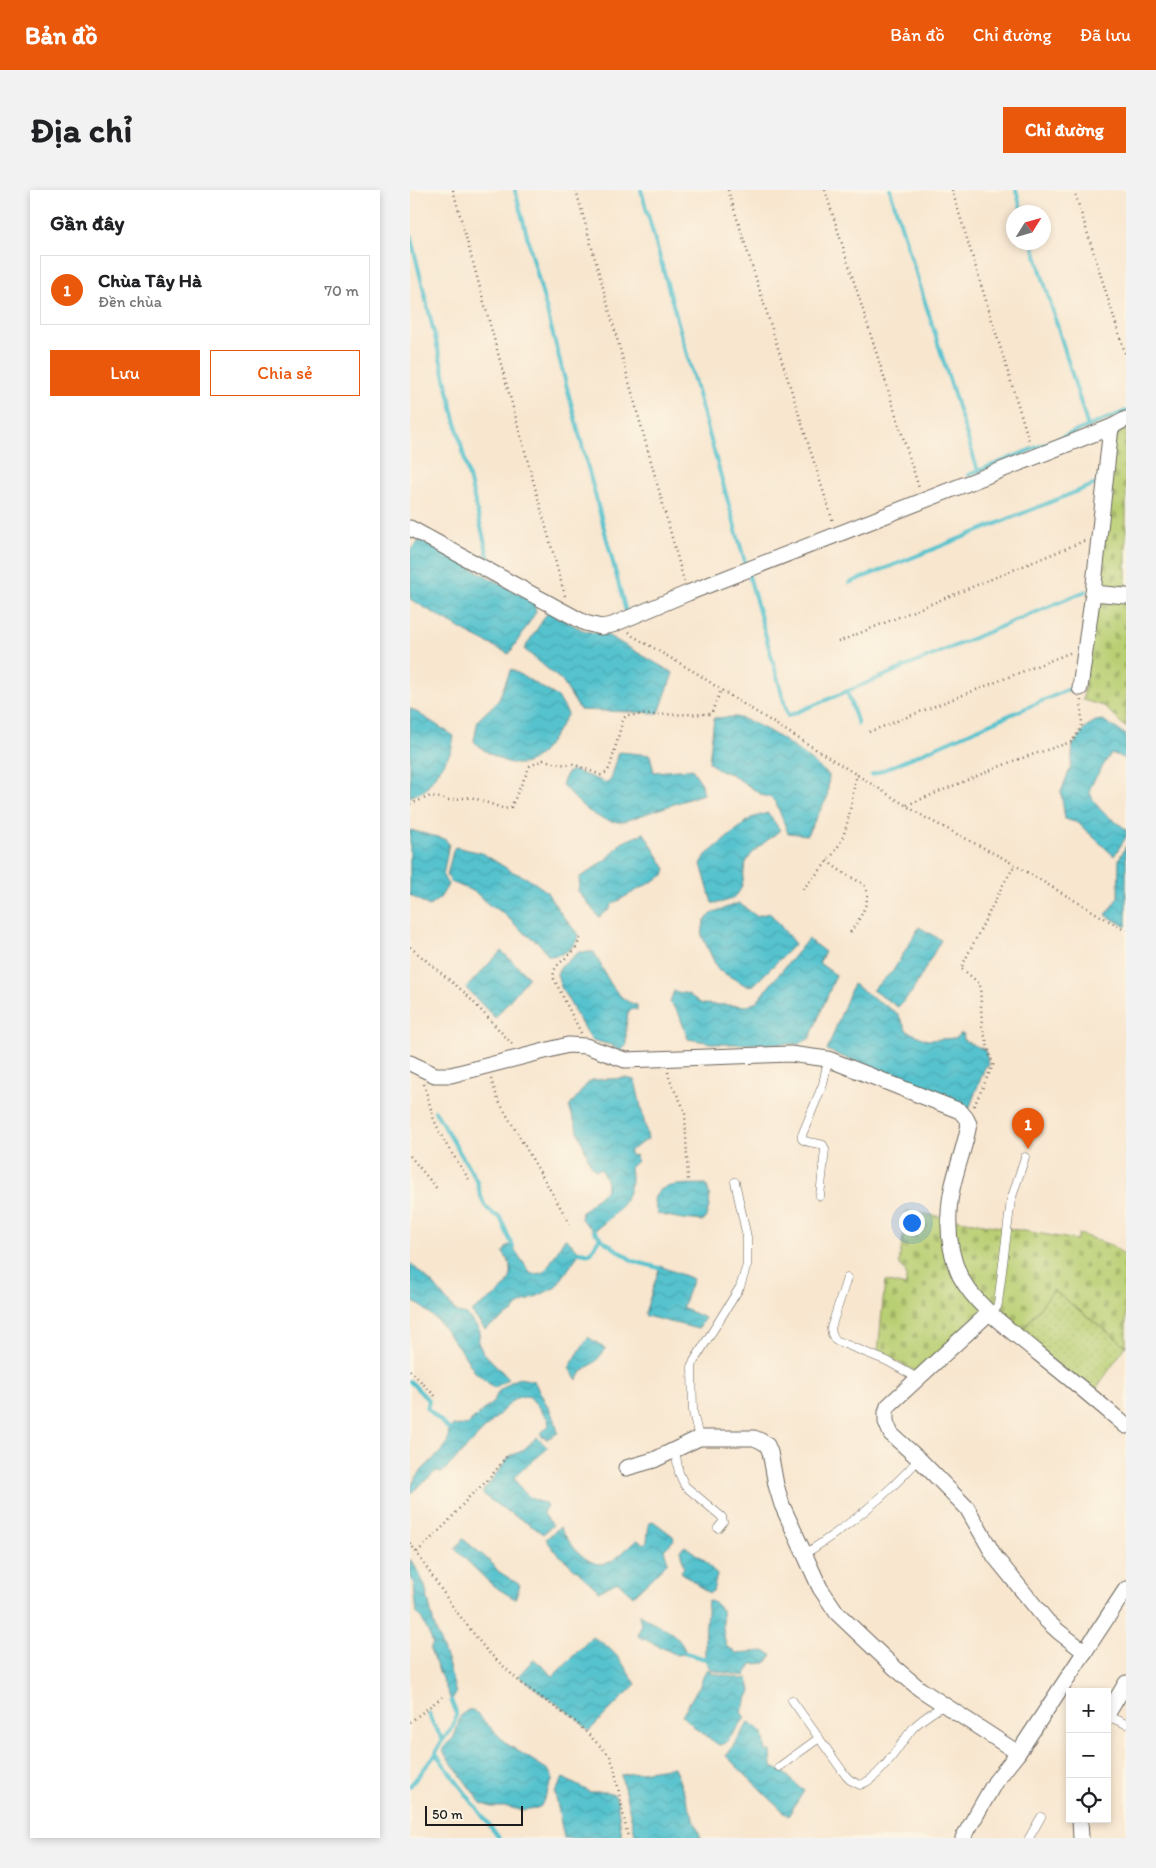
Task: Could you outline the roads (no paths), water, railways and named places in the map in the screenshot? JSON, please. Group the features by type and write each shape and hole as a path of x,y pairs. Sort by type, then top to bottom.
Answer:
{"street":[{"path":"410,528 585,623 600,627 624,621 688,593 1111,427 1126,419"},
{"path":"1080,688 1100,535 1111,427"},
{"path":"1093,593 1126,596"},
{"path":"417,1066 435,1075 451,1075 568,1045 578,1045 625,1060 790,1054 828,1059 960,1111 968,1124 950,1190 949,1215 950,1243 954,1262 960,1276 969,1290 989,1313 1126,1426"},
{"path":"989,1313 888,1406 885,1415 886,1426 891,1434 919,1459 967,1508 996,1557 1047,1621 1086,1652"},
{"path":"626,1468 644,1464 699,1438 754,1438 767,1445 778,1494 820,1588 837,1613 920,1689 1018,1753"},
{"path":"963,1838 995,1782 1018,1753 1126,1589"},
{"path":"1111,1708 1126,1682"},
{"path":"1080,1823 1081,1838"}],"lane":[{"path":"820,1196 825,1149 823,1145 805,1142 802,1139 802,1135 822,1084 828,1059"},
{"path":"989,1313 997,1307 998,1303 1012,1200 1025,1157"},
{"path":"699,1438 692,1412 692,1367 740,1287 747,1265 747,1237 735,1182"},
{"path":"847,1278 831,1328 835,1340 888,1361 919,1378"},
{"path":"675,1450 681,1479 691,1492 722,1517 723,1522 718,1528"},
{"path":"805,1554 865,1512 919,1459"},
{"path":"792,1700 846,1776 860,1784 871,1780 914,1727 944,1705"},
{"path":"1111,1717 1126,1724"},
{"path":"779,1767 819,1738"},
{"path":"1029,1838 1041,1817"}],"water":[{"path":"420,540 534,602 536,612 509,654 466,632 410,599 410,550"},
{"path":"548,612 585,631 607,635 673,673 659,713 580,710 562,681 524,649"},
{"path":"511,669 558,697 568,714 540,755 531,761 521,764 510,763 496,757 481,748 474,741 478,720 498,701"},
{"path":"410,708 454,736 451,752 425,790 410,797"},
{"path":"736,717 749,721 774,734 829,775 827,798 807,835 788,833 776,803 771,798 762,795 731,774 718,770 709,762 714,718"},
{"path":"1103,720 1126,735 1126,759 1114,754 1110,755 1089,791 1100,809 1126,829 1126,837 1114,856 1078,823 1065,819 1061,792 1071,766 1073,745 1087,726 1096,721"},
{"path":"619,752 650,755 654,772 692,769 702,784 703,794 622,822 603,819 595,815 588,811 562,785 567,773 572,770 607,783 611,779"},
{"path":"768,813 780,830 759,847 748,859 742,885 738,893 726,901 712,903 701,864 706,855 751,818"},
{"path":"410,830 445,839 449,844 443,876 448,885 440,898 429,906 410,895"},
{"path":"644,833 666,869 664,875 612,904 610,909 599,917 578,891 580,877 610,856 621,843"},
{"path":"1126,846 1126,927 1106,915 1118,897 1119,859"},
{"path":"455,847 482,853 511,871 529,879 546,891 577,933 578,938 573,946 559,955 549,956 538,942 524,933 502,912 489,905 475,892 451,882 447,875"},
{"path":"739,903 756,916 770,913 795,944 754,985 747,986 718,970 702,936 704,921 714,912"},
{"path":"919,927 941,940 912,992 898,1007 872,990 893,971"},
{"path":"808,939 825,952 819,963 836,975 810,1038 799,1044 718,1044 688,1039 679,1014 670,1002 674,991 688,994 702,1004 748,1006 756,1002"},
{"path":"501,951 529,977 495,1018 466,988"},
{"path":"579,952 594,952 616,991 629,1002 637,1005 637,1010 633,1009 628,1012 626,1046 620,1052 611,1045 592,1040 560,985 557,974 561,967"},
{"path":"853,984 898,1014 907,1031 927,1040 956,1038 960,1034 964,1034 963,1040 985,1050 989,1065 985,1067 969,1109 961,1108 827,1050"},
{"path":"625,1078 635,1080 648,1139 629,1151 632,1156 635,1155 637,1161 630,1168 630,1189 627,1197 616,1212 594,1231 581,1219 582,1212 605,1191 607,1183 601,1169 595,1170 590,1163 569,1107 592,1080"},
{"path":"706,1184 710,1202 704,1221 658,1214 654,1203 656,1195 660,1190 678,1185"},
{"path":"565,1238 580,1252 556,1287 517,1306 513,1312 485,1329 471,1312 497,1294 509,1280 511,1272 509,1263 503,1253 508,1245 513,1247 531,1274 542,1273 546,1270"},
{"path":"410,1263 434,1285 457,1313 467,1315 480,1331 478,1343 483,1352 509,1379 494,1388 474,1371 463,1353 438,1321 420,1305 410,1301"},
{"path":"660,1266 693,1279 682,1308 705,1318 698,1329 646,1316 645,1313"},
{"path":"588,1337 606,1349 596,1361 582,1372 577,1380 569,1368"},
{"path":"519,1378 534,1381 555,1420 558,1433 547,1439 542,1437 541,1433 549,1425 548,1419 530,1397 518,1397 442,1473 435,1472 410,1494 414,1480 446,1445 449,1429 452,1426 467,1425 493,1402 499,1391"},
{"path":"537,1437 548,1448 514,1477 526,1494 547,1505 543,1513 553,1525 543,1534 483,1494 483,1491 510,1456 522,1451"},
{"path":"653,1521 673,1536 674,1540 664,1550 668,1562 633,1596 618,1582 599,1591 554,1550 546,1539 560,1527 581,1555 588,1560 604,1564 615,1559 637,1540 644,1544 647,1541 649,1523"},
{"path":"463,1539 491,1562 498,1571 520,1585 515,1599 492,1585 455,1549"},
{"path":"685,1546 704,1560 717,1575 713,1591 709,1593 681,1572 684,1567 680,1550"},
{"path":"410,1559 425,1586 434,1625 448,1663 456,1694 451,1700 430,1650 433,1643 422,1619 417,1614 414,1585 410,1574"},
{"path":"708,1601 714,1602 722,1610 726,1646 736,1653 764,1651 772,1655 766,1663 752,1664 745,1676 714,1671 708,1666 705,1659 705,1635"},
{"path":"639,1614 666,1629 678,1639 686,1653 677,1655 638,1636 641,1625"},
{"path":"592,1637 612,1651 636,1684 589,1731 575,1717 518,1676 534,1659 553,1676"},
{"path":"710,1669 712,1673 744,1679 748,1678 751,1691 741,1712 745,1718 726,1743 719,1745 696,1729 682,1715 700,1685 706,1670"},
{"path":"468,1710 473,1710 507,1744 548,1770 552,1776 552,1781 541,1806 520,1810 508,1807 491,1807 481,1803 444,1753 443,1748 454,1737 461,1715"},
{"path":"749,1722 763,1733 766,1751 771,1751 772,1767 783,1772 804,1791 788,1816 726,1756"},
{"path":"674,1767 701,1838 636,1838 621,1775"},
{"path":"563,1778 590,1792 614,1794 617,1800 622,1838 564,1838 555,1793"}],"waterway":[{"path":"515,190 626,612"},
{"path":"641,190 746,566"},
{"path":"890,190 978,471"},
{"path":"1016,190 1020,205"},
{"path":"410,234 490,564 493,566"},
{"path":"1034,250 1088,427"},
{"path":"968,475 1126,411"},
{"path":"849,583 1098,483"},
{"path":"748,572 788,716 1086,591"},
{"path":"872,775 1074,687 1074,685"},
{"path":"847,691 858,724"},
{"path":"435,1111 477,1181 485,1206 493,1214 500,1217 513,1247"},
{"path":"594,1231 604,1241 633,1261 659,1268"},
{"path":"580,1252 590,1254 600,1237"},
{"path":"410,1381 429,1401 427,1408 449,1429"},
{"path":"686,1653 705,1659"},
{"path":"451,1700 456,1712 455,1721 437,1749 436,1754 499,1838"},
{"path":"429,1713 443,1740"},
{"path":"410,1786 436,1754"}],"place":[{"name":"Chùa Tây Hà","path":"1028,1149"}]}
